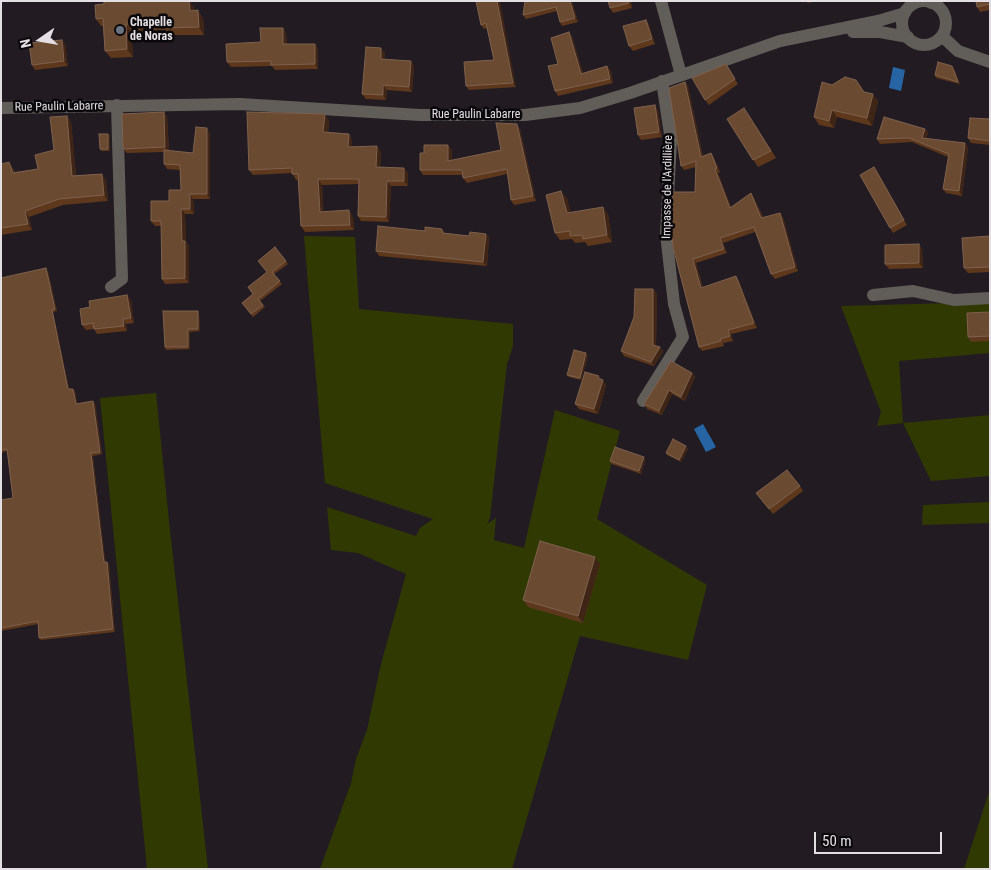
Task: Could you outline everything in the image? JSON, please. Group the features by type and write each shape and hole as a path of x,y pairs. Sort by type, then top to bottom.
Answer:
{"street":[{"path":"661,1 681,74"},
{"path":"823,32 905,13 917,3 931,2 945,16 945,30 942,36 937,41 925,45 913,42 902,26 905,13"},
{"path":"823,32 880,32 908,37"},
{"name":"Rue Paulin Labarre","path":"1,108 33,109 117,105 240,104 420,115 525,114 580,108 746,51 780,41 823,32"},
{"path":"942,36 958,51 990,62"},
{"name":"Impasse de l'Ardillière","path":"643,402 683,337 674,304 666,234 672,141 662,81"},
{"name":"Rue Paulin Labarre","path":"111,287 122,279 117,105"},
{"path":"873,295 912,291 954,300 990,298"}],"green space":[{"path":"304,236 355,237 359,309 513,324 513,346 507,364 490,518 487,524 496,518 494,540 524,548 555,410 620,431 597,519 707,585 688,660 580,636 512,869 320,869 351,783 356,759 367,730 381,664 406,574 358,553 331,550 327,507 416,536 420,528 433,519 325,483"},
{"path":"990,302 990,353 899,361 903,423 877,426 881,412 841,306"},
{"path":"156,393 208,869 147,869 100,398"},
{"path":"990,415 990,476 931,481 903,423"},
{"path":"990,502 990,523 922,525 923,505"},
{"path":"989,792 990,869 964,869"}],"water":[{"path":"893,67 905,70 901,91 889,88"},
{"path":"703,424 716,447 706,452 694,429"}],"building":[{"path":"104,1 189,1 190,11 198,10 199,27 164,28 164,23 126,24 127,49 105,51 103,18 96,19 95,5 104,4"},
{"path":"476,1 497,1 513,83 466,86 464,62 494,60 486,23 481,25"},
{"path":"525,1 570,1 575,18 560,22 556,7 523,15"},
{"path":"608,1 628,1 629,3 610,8"},
{"path":"976,1 990,1 990,4 977,7"},
{"path":"646,20 652,39 629,46 623,26"},
{"path":"260,28 283,28 283,44 315,44 315,64 271,65 271,61 227,62 226,44 261,42"},
{"path":"569,32 581,74 607,66 610,79 555,91 548,66 558,64 551,38"},
{"path":"62,40 64,61 32,65 29,43"},
{"path":"366,47 381,48 381,59 411,61 409,87 383,85 383,95 362,94"},
{"path":"938,62 952,66 958,82 935,75"},
{"path":"726,64 735,79 705,100 692,78"},
{"path":"845,77 856,80 864,92 873,94 867,118 832,110 829,121 814,117 822,82 832,85"},
{"path":"685,82 701,157 711,153 730,208 751,193 761,218 780,213 795,267 771,274 754,227 720,238 724,249 693,259 701,288 736,276 754,323 728,330 730,336 720,339 721,341 699,347 673,247 671,229 673,192 695,192 696,161 681,166 669,88"},
{"path":"655,105 659,132 638,135 634,108"},
{"path":"744,108 771,151 753,160 727,119"},
{"path":"164,112 165,147 123,149 122,114"},
{"path":"247,112 325,114 323,132 349,134 348,147 377,146 376,167 404,168 404,181 387,181 386,217 358,216 359,179 318,179 320,212 349,210 350,225 301,226 298,174 292,174 292,168 249,170"},
{"path":"67,116 72,176 102,174 104,195 59,199 25,211 28,224 1,228 1,164 9,162 13,173 38,169 35,155 54,150 50,117"},
{"path":"884,117 925,129 922,138 965,143 959,191 943,189 949,154 909,138 877,139"},
{"path":"970,118 990,119 990,141 968,138"},
{"path":"496,123 517,124 533,196 511,200 507,169 463,178 462,170 420,170 420,153 424,153 424,145 448,145 448,161 501,150"},
{"path":"196,127 207,128 207,194 190,194 190,209 181,209 182,241 185,241 185,278 162,279 161,221 151,221 151,201 169,201 169,190 181,190 180,165 164,164 164,150 193,153"},
{"path":"99,134 108,134 108,149 100,149"},
{"path":"874,167 904,220 890,228 860,175"},
{"path":"561,191 567,213 603,207 607,235 583,239 582,235 570,236 570,231 555,233 546,195"},
{"path":"378,226 425,231 425,227 442,229 442,233 469,236 470,232 486,234 483,262 376,251"},
{"path":"990,236 990,267 964,268 962,238"},
{"path":"919,244 919,263 885,264 885,245"},
{"path":"275,247 286,261 272,272 280,281 258,299 263,305 251,314 242,303 253,294 248,287 267,272 258,261"},
{"path":"46,268 55,309 52,310 68,389 73,389 76,404 93,401 100,452 91,453 104,562 107,562 113,629 39,638 38,621 1,628 1,500 13,498 7,449 1,450 1,278"},
{"path":"635,289 653,289 653,345 660,347 651,362 621,351 634,317"},
{"path":"127,295 131,318 123,319 124,326 94,329 93,323 82,325 80,309 90,307 89,301"},
{"path":"163,311 198,311 198,329 188,329 188,347 165,347"},
{"path":"990,312 990,336 968,337 967,313"},
{"path":"574,350 586,353 580,378 567,375"},
{"path":"671,361 692,373 681,397 669,390 659,411 644,404"},
{"path":"585,372 599,376 598,378 603,380 594,409 575,404"},
{"path":"673,439 686,446 679,460 666,453"},
{"path":"615,447 644,457 639,471 610,461"},
{"path":"787,470 800,486 769,509 756,493"},
{"path":"540,541 595,557 578,616 523,600"}],"place":[{"name":"Chapelle de Noras","path":"120,30"}]}
